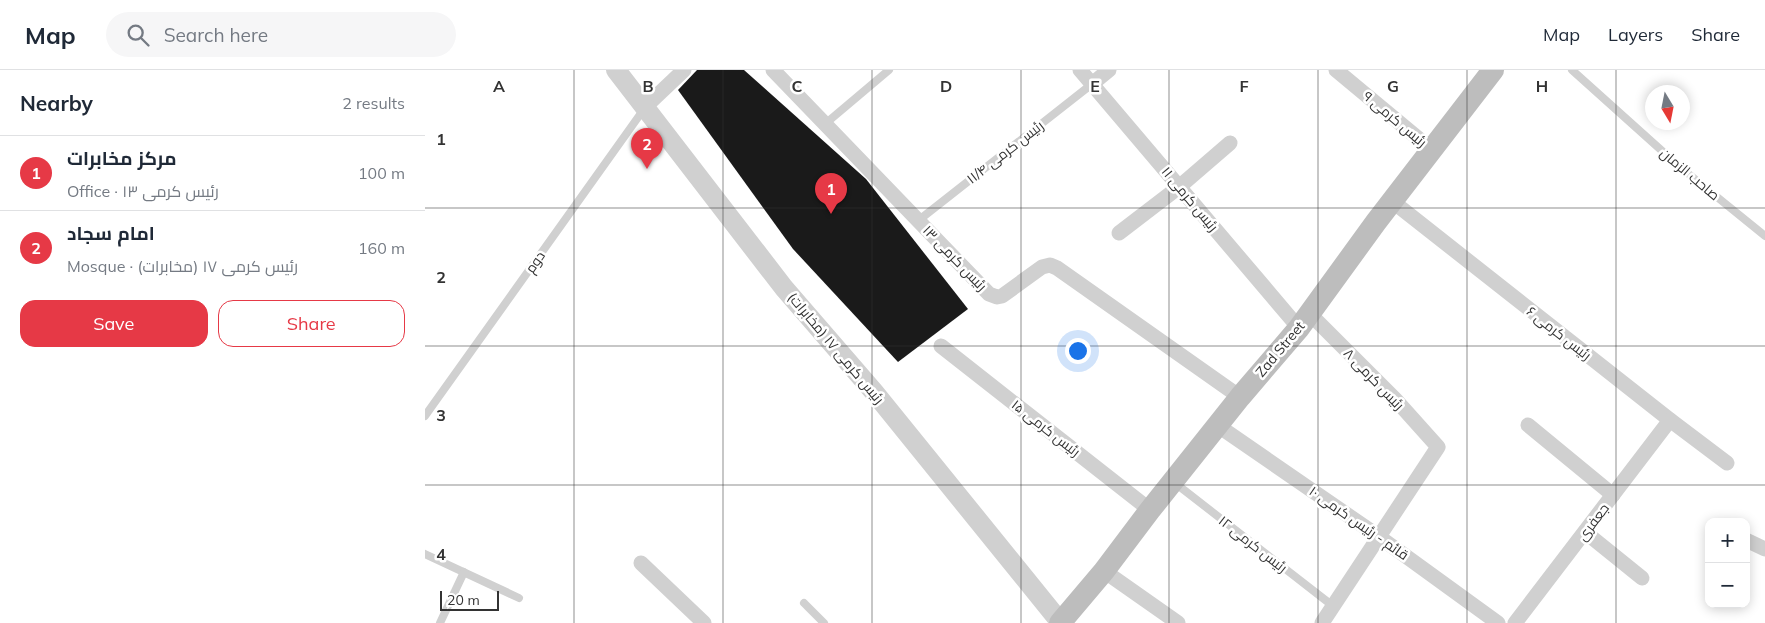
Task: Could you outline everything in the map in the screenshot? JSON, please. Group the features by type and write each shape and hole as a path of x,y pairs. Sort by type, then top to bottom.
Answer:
{"main road":[{"name":"Zad Street","path":"1061,623 1217,426 1304,321 1431,149 1493,70"}],"street":[{"name":"رئیس کرمی ۱۷ (مخابرات)","path":"616,70 784,288 874,392 1061,623"},
{"path":"645,107 684,70"},
{"name":"رئیس کرمی ۱۳","path":"773,70 989,294 997,297 1002,296 1042,268 1050,266 1057,268 1241,397"},
{"name":"رئیس کرمی ۱۱","path":"1081,70 1179,187 1304,321"},
{"path":"1092,84 1109,70"},
{"name":"رئیس کرمی ۹","path":"1336,70 1431,149"},
{"path":"1119,233 1179,187 1230,143"},
{"name":"رئیس کرمی ۶","path":"1392,201 1727,463"},
{"name":"رئیس کرمی ۸","path":"1304,321 1395,399 1438,447 1378,536"},
{"name":"رئیس کرمی ۱۵","path":"941,346 1150,510"},
{"name":"جعفری","path":"1515,623 1670,420"},
{"path":"1528,425 1613,495"},
{"name":"قائم - رئیس کرمی ۱۰","path":"1217,426 1378,536 1498,623"},
{"path":"1585,532 1642,578"},
{"path":"1322,623 1378,536"},
{"path":"1750,542 1765,549"},
{"path":"641,563 704,623"},
{"path":"1104,571 1178,623"}],"lane":[{"path":"825,124 889,70"},
{"name":"صاحب الزمان","path":"1572,70 1681,166 1765,236"},
{"name":"رئیس کرمی ۱۱/۴","path":"919,220 1092,84"},
{"name":"دوم","path":"425,416 645,107"},
{"name":"رئیس کرمی ۱۲","path":"1173,482 1333,606"},
{"path":"425,554 519,598"},
{"path":"440,623 464,572"},
{"path":"804,603 824,623"}],"building":[{"path":"697,70 744,70 866,179 968,309 898,362 793,249 678,90"}],"place":[{"name":"امام سجاد","path":"647,169"},
{"name":"مرکز مخابرات","path":"831,214"}]}
